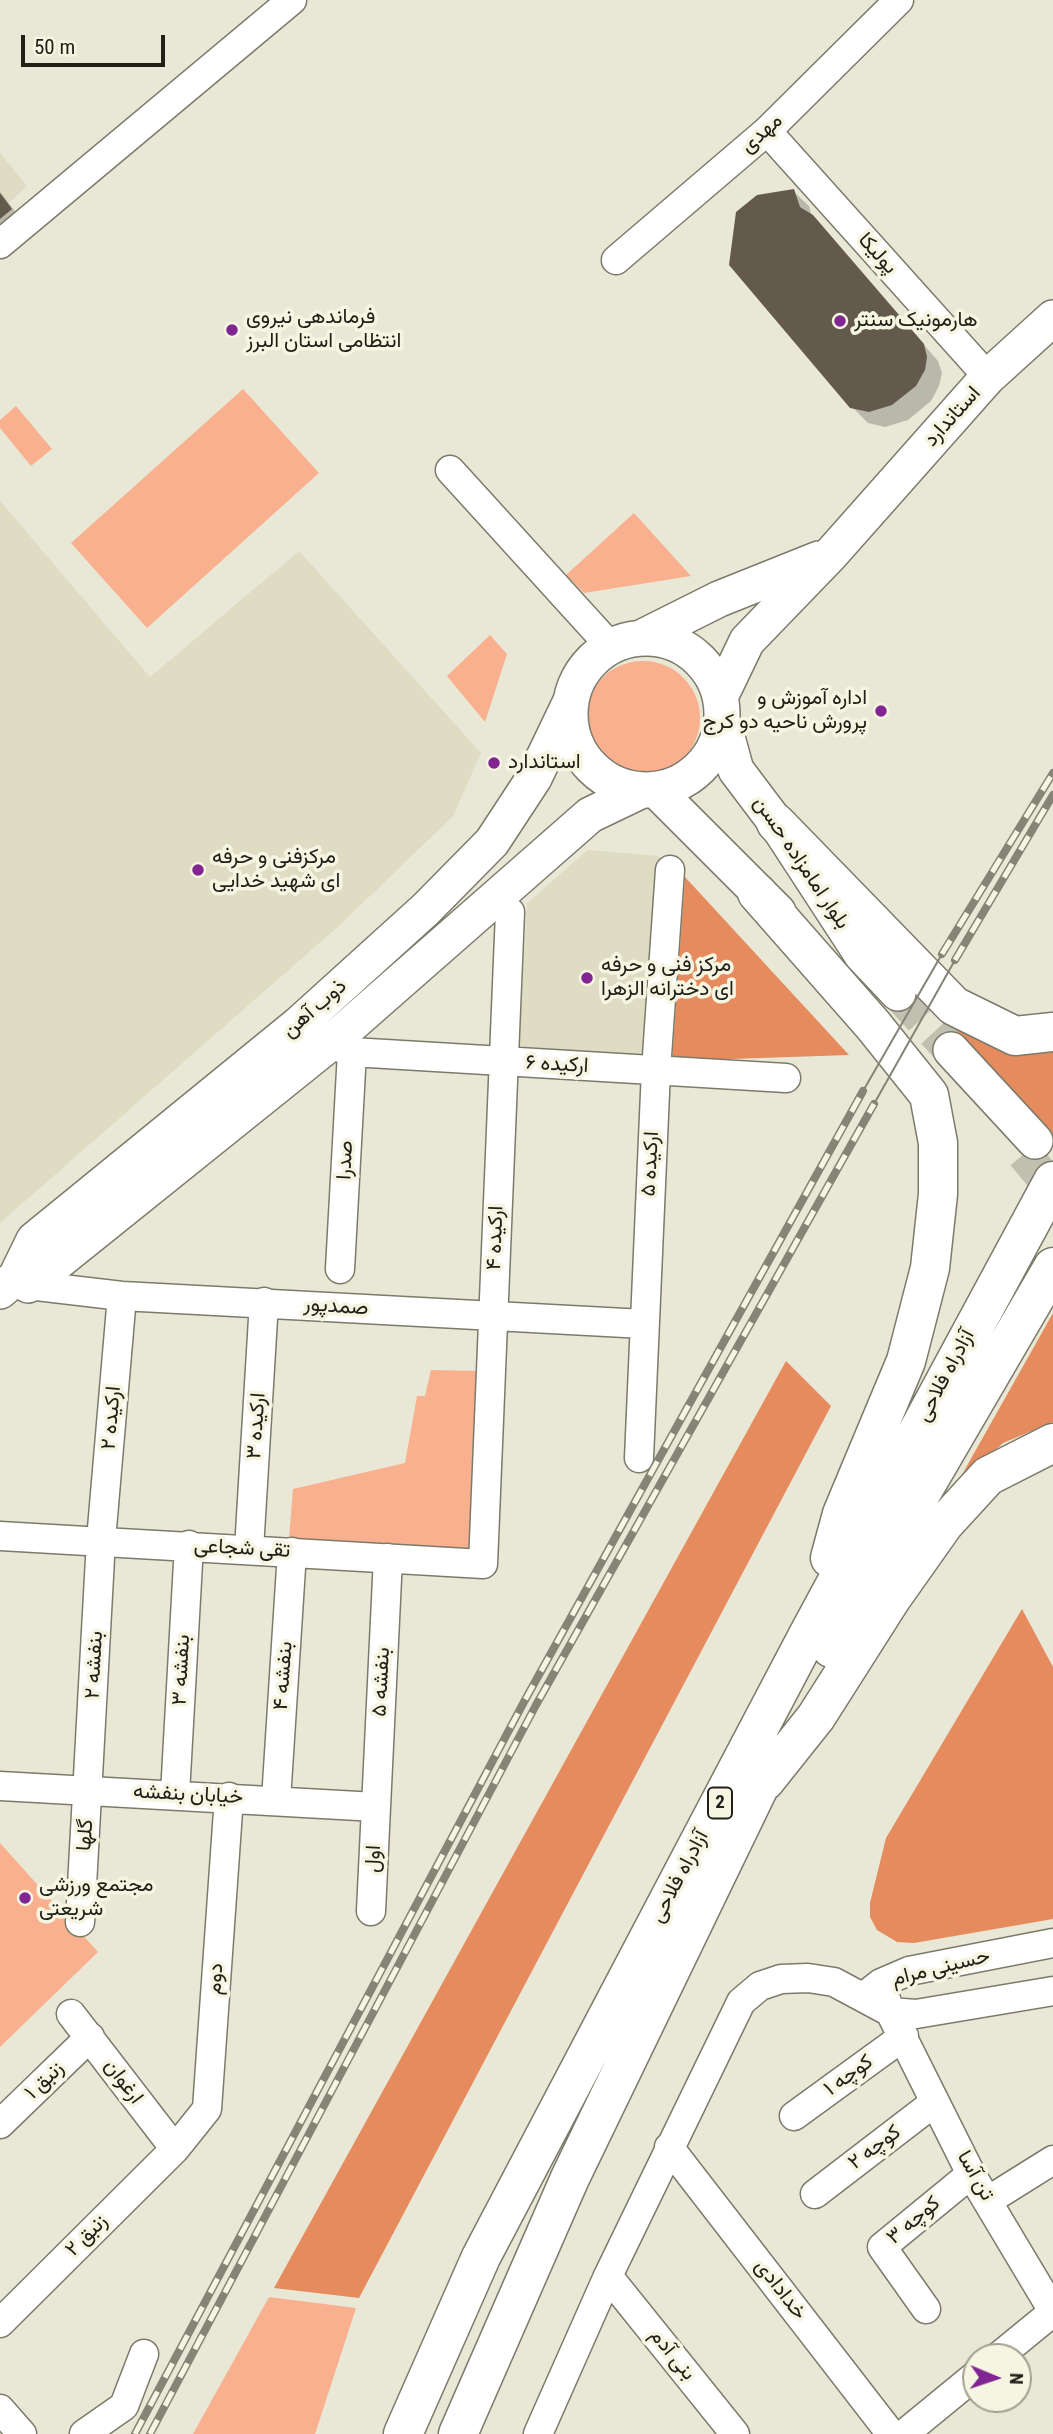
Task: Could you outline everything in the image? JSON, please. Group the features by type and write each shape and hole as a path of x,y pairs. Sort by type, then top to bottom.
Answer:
{"highway":[{"path":"776,823 954,1006 1015,1036 1053,1032"},
{"path":"757,893 873,1026 929,1096 938,1143 937,1194 930,1268 906,1361 842,1514 808,1635"},
{"name":"آزادراه فلاحی","path":"403,2434 481,2257 808,1635 1053,1181"},
{"name":"آزادراه فلاحی","path":"458,2434 570,2178 755,1794 841,1627 1053,1267"},
{"path":"755,1794 817,1717 891,1599 944,1524 988,1476 1053,1443"}],"main road":[{"name":"استاندارد","path":"722,709 747,641 832,553 988,377 1053,318"},
{"name":"استاندارد","path":"626,643 719,599 832,553"},
{"path":"668,640 691,652 710,671 722,709 716,747 701,768 681,783 649,791 616,785 594,771 579,751 571,727 571,701 579,677 595,657 626,643 668,640"},
{"name":"ذوب آهن","path":"15,1284 34,1240 299,1024 426,909 492,842 534,778 571,701"},
{"name":"بلوار امامزاده حسن","path":"649,791 757,893 891,1006 862,955 776,823 736,770 722,709"},
{"name":"ذوب آهن","path":"15,1284 341,1048 590,814 649,791"},
{"path":"299,1024 341,1048"},
{"path":"946,1059 1030,1147"}],"street":[{"path":"0,244 292,0"},
{"name":"مهدی","path":"616,260 767,131 900,0"},
{"name":"پولیکا","path":"767,131 988,377"},
{"path":"450,470 626,643"},
{"name":"ارکیده ۵","path":"639,1458 656,1070 670,870"},
{"name":"ارکیده ۴","path":"483,1564 510,912"},
{"name":"ارکیده ۶","path":"341,1048 503,1062 786,1078"},
{"name":"صدرا","path":"340,1269 341,1048"},
{"name":"صمدپور","path":"15,1284 122,1296 644,1324"},
{"name":"ارکیده ۲","path":"102,1541 122,1296"},
{"name":"ارکیده ۳","path":"249,1549 264,1302"},
{"name":"تقی شجاعی","path":"0,1536 483,1564"},
{"name":"بنفشه ۲","path":"89,1790 102,1541"},
{"name":"بنفشه ۳","path":"175,1794 189,1545"},
{"name":"بنفشه ۴","path":"276,1800 292,1552"},
{"name":"بنفشه ۵","path":"376,1807 388,1558"},
{"name":"خیابان بنفشه","path":"0,1786 376,1807"},
{"name":"گلها","path":"80,1922 89,1790"},
{"name":"دوم","path":"175,2149 207,2109 229,1797"},
{"name":"اول","path":"372,1911 376,1807"},
{"name":"حسینی مرام","path":"1053,1943 909,1971 871,1990 890,2012 916,2014 1053,1992"},
{"path":"538,2434 608,2276 741,2002 760,1986 781,1979 808,1978 871,1990"},
{"name":"تن آسا","path":"890,2012 971,2174 1050,2299"},
{"name":"ارغوان","path":"71,2014 175,2149"},
{"name":"کوچه ۱","path":"794,2116 904,2036"},
{"name":"زنبق ۱","path":"0,2124 90,2037"},
{"name":"کوچه ۲","path":"815,2194 935,2102"},
{"name":"خدادادی","path":"669,2147 891,2434"},
{"name":"زنبق ۲","path":"0,2323 175,2149"},
{"path":"989,2200 1053,2160"},
{"name":"کوچه ۳","path":"926,2309 882,2246 971,2174"},
{"name":"بنی آدم","path":"608,2276 735,2434"},
{"path":"1011,2343 1050,2299"},
{"path":"84,2434 124,2406 144,2354"},
{"path":"904,2434 962,2386"},
{"path":"0,2409 22,2434"}],"shaded area":[{"path":"0,153 27,186 0,211"},
{"path":"243,389 319,473 147,628 71,543"},
{"path":"16,406 52,449 31,466 0,428 0,420"},
{"name":"مرکزفنی و حرفه ای شهید خدایی","path":"0,501 150,677 299,551 481,753 453,816 341,924 0,1223"},
{"path":"634,513 691,576 584,593 566,575"},
{"path":"490,635 507,654 485,722 447,676"},
{"path":"643,661 665,666 683,678 695,696 700,718 695,740 683,758 665,770 643,775 621,770 603,758 591,740 586,718 591,696 603,678 621,666"},
{"name":"مرکز فنی و حرفه ای دخترانه الزهرا","path":"588,850 659,856 646,1054 518,1052 527,903"},
{"path":"685,877 849,1055 672,1061"},
{"path":"961,1024 1053,1043 1053,1136 953,1030"},
{"path":"1053,1313 1053,1422 1003,1443 955,1487"},
{"path":"786,1361 831,1406 359,2298 274,2288"},
{"path":"431,1370 479,1371 473,1553 289,1538 293,1489 405,1463 417,1396 425,1396"},
{"path":"1022,1609 1053,1667 1053,1919 914,1943 897,1942 877,1930 870,1917 870,1903 886,1838"},
{"name":"مجتمع ورزشی شریعتی","path":"0,1843 98,1952 0,2047"},
{"path":"269,2297 356,2308 315,2434 193,2434"}],"building":[{"name":"هارمونیک سنتر","path":"794,189 800,207 813,215 924,344 927,357 925,370 916,386 892,405 869,412 850,408 729,265 736,212 757,195"},
{"path":"0,193 12,209 0,219"}],"tunnel":[{"path":"898,993 951,1050"},
{"path":"1024,1154 1053,1189"}],"tram line":[{"path":"863,1091 942,954"},
{"path":"874,1104 955,960"}],"railway":[{"path":"942,954 1053,773"},
{"path":"955,960 1053,795"},
{"path":"135,2434 525,1700 863,1091"},
{"path":"150,2434 536,1705 874,1104"}],"place":[{"name":"هارمونیک سنتر","path":"840,321"},
{"name":"فرماندهی نیروی انتظامی استان البرز","path":"232,330"},
{"name":"اداره آموزش و پرورش ناحیه دو کرج","path":"881,711"},
{"name":"استاندارد","path":"494,763"},
{"name":"مرکزفنی و حرفه ای شهید خدایی","path":"198,870"},
{"name":"مرکز فنی و حرفه ای دخترانه الزهرا","path":"587,978"},
{"name":"مجتمع ورزشی شریعتی","path":"25,1898"}]}
